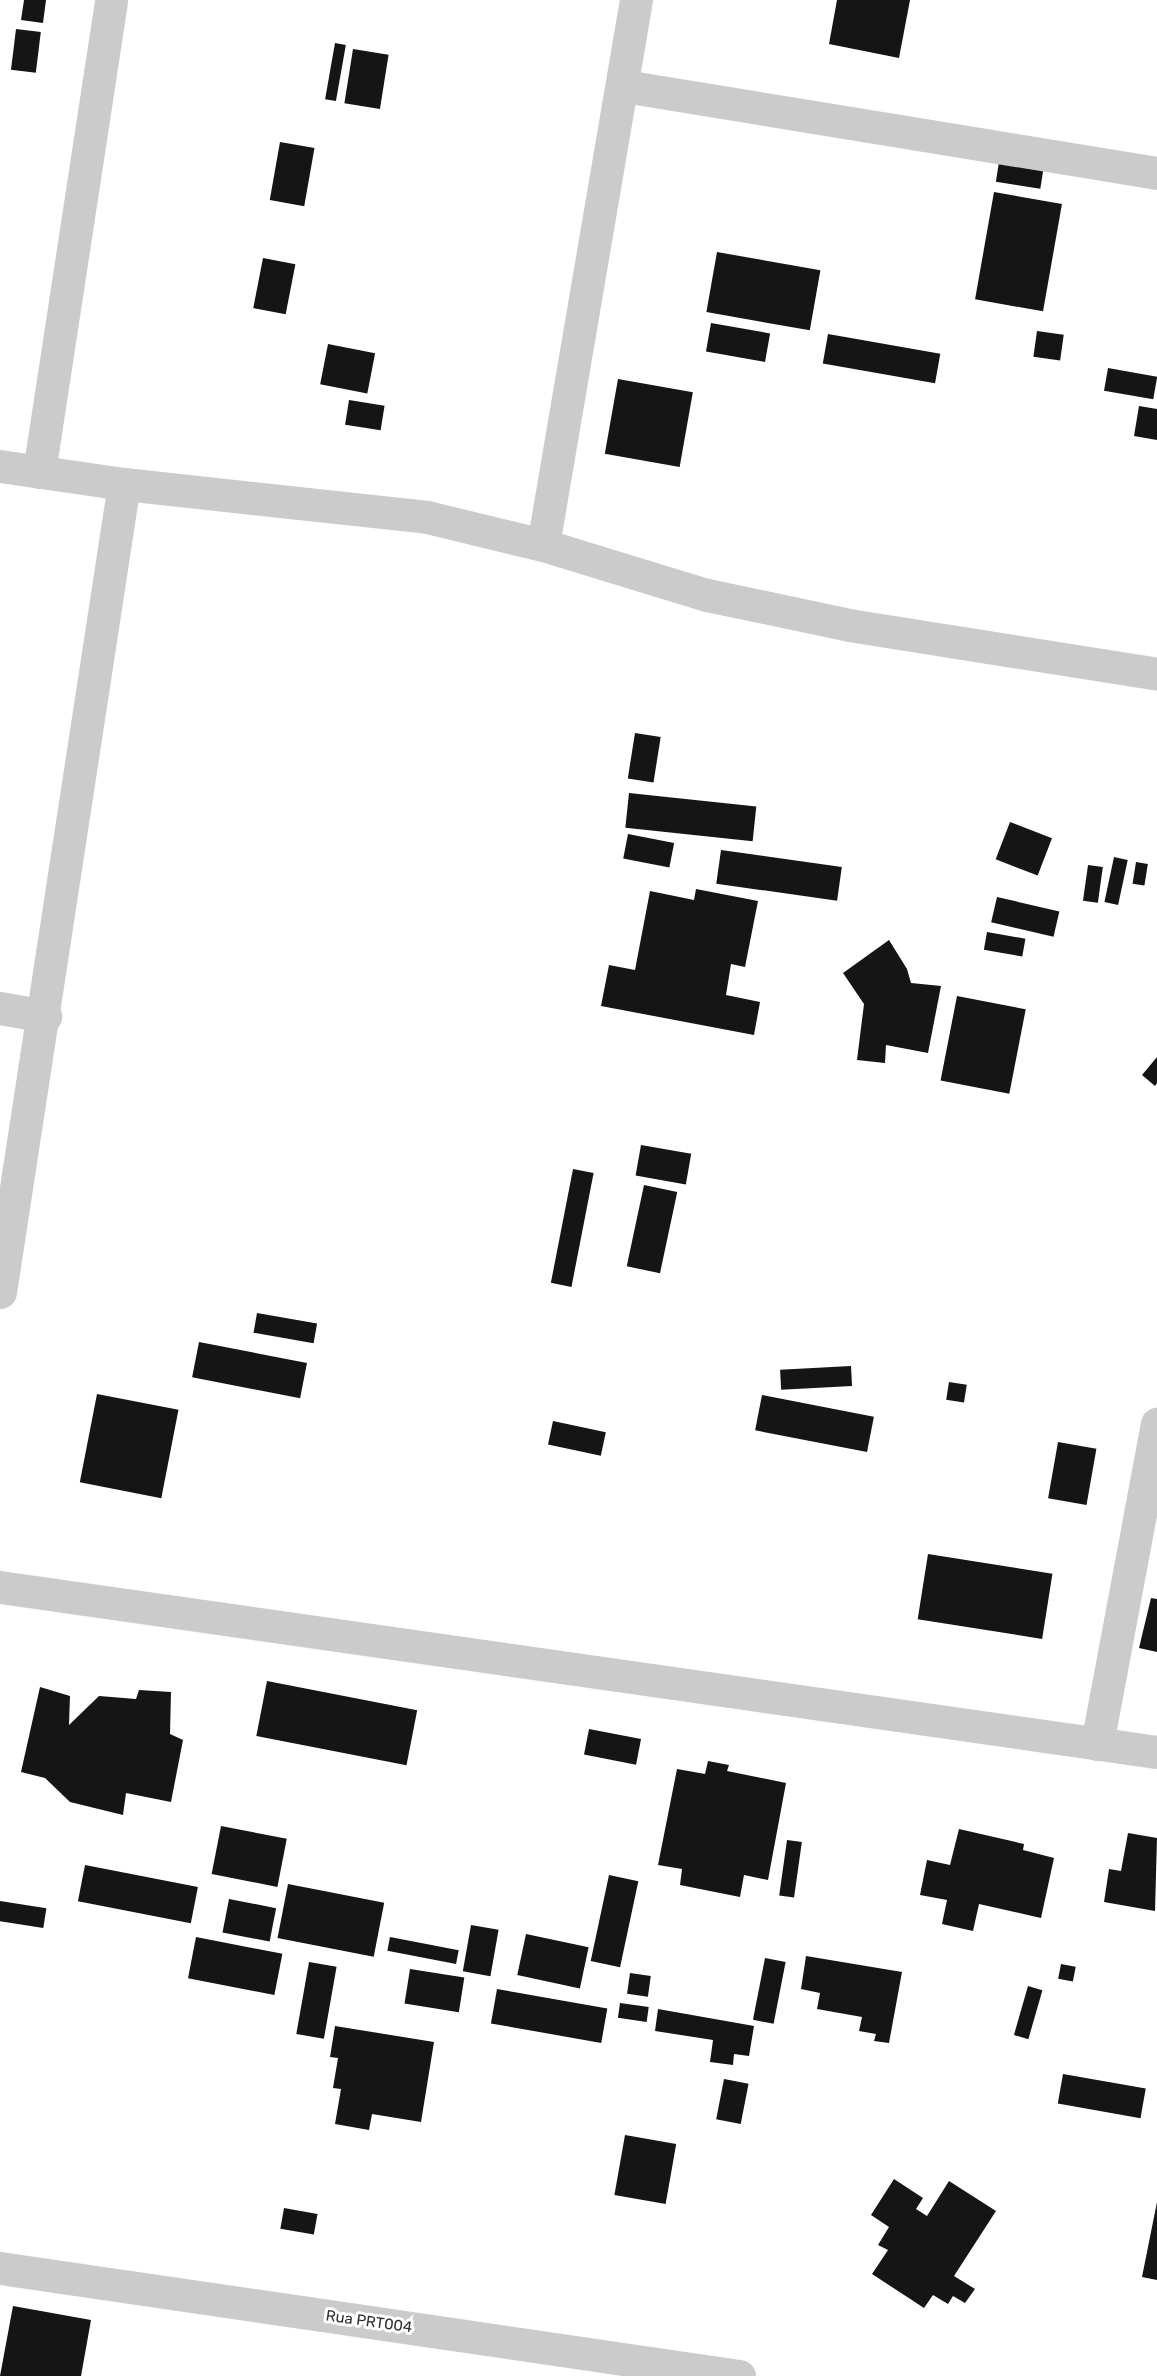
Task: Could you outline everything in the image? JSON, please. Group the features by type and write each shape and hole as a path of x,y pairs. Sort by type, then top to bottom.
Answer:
{"street":[{"path":"39,472 111,0"},
{"path":"543,545 624,86 636,0"},
{"path":"624,86 1157,173"},
{"path":"0,466 124,484 427,518 543,545 707,595 849,626 1157,674"},
{"path":"0,1292 45,1016 124,484"},
{"path":"0,1008 45,1016"},
{"path":"1097,1744 1157,1424"},
{"path":"0,1587 1157,1752"},
{"name":"Rua PRT004","path":"0,2268 739,2376"}],"building":[{"path":"24,0 46,0 43,23 21,20"},
{"path":"837,0 910,0 899,58 829,44"},
{"path":"16,29 41,32 36,73 11,70"},
{"path":"335,43 346,45 336,101 325,99"},
{"path":"353,49 389,55 380,109 344,103"},
{"path":"280,142 314,148 304,206 270,200"},
{"path":"999,162 1043,169 1040,189 996,182"},
{"path":"994,192 1062,204 1043,311 975,299"},
{"path":"717,252 820,270 810,330 706,312"},
{"path":"263,258 295,264 286,314 253,308"},
{"path":"711,323 770,333 765,362 706,352"},
{"path":"1037,331 1064,335 1060,361 1033,357"},
{"path":"828,334 940,354 935,383 823,364"},
{"path":"328,344 375,353 367,393 320,384"},
{"path":"1108,368 1157,377 1153,399 1104,391"},
{"path":"618,379 693,392 680,467 605,454"},
{"path":"349,400 385,406 381,430 345,425"},
{"path":"1139,406 1157,409 1157,440 1134,436"},
{"path":"635,733 661,737 653,783 628,778"},
{"path":"629,793 756,806 753,841 625,828"},
{"path":"1010,822 1052,838 1038,875 996,859"},
{"path":"628,834 674,843 669,868 623,859"},
{"path":"721,850 842,867 837,901 716,884"},
{"path":"1114,857 1128,860 1118,905 1104,902"},
{"path":"1136,862 1148,864 1144,886 1133,884"},
{"path":"1088,865 1103,867 1098,903 1083,901"},
{"path":"696,889 758,901 745,967 731,964 726,995 760,1002 754,1035 601,1006 609,965 635,970 650,891 694,900"},
{"path":"997,897 1059,911 1054,937 991,922"},
{"path":"987,932 1025,939 1022,956 984,950"},
{"path":"889,940 907,969 911,983 941,986 928,1053 886,1045 885,1063 857,1060 864,1004 843,973"},
{"path":"957,996 1026,1009 1009,1094 941,1080"},
{"path":"1157,1057 1157,1083 1155,1086 1142,1075"},
{"path":"641,1145 691,1154 686,1184 636,1176"},
{"path":"573,1169 594,1173 571,1287 551,1283"},
{"path":"644,1185 677,1192 660,1273 627,1266"},
{"path":"257,1313 317,1324 314,1343 254,1333"},
{"path":"199,1342 307,1363 300,1398 192,1377"},
{"path":"851,1366 852,1386 781,1390 780,1370"},
{"path":"949,1382 967,1385 964,1403 946,1400"},
{"path":"97,1394 178,1410 161,1498 80,1482"},
{"path":"762,1395 874,1417 867,1452 755,1430"},
{"path":"553,1421 606,1432 601,1456 548,1444"},
{"path":"1058,1442 1096,1449 1087,1505 1048,1498"},
{"path":"928,1554 1052,1574 1042,1639 918,1619"},
{"path":"1151,1598 1157,1599 1157,1652 1139,1648"},
{"path":"267,1681 417,1710 407,1765 256,1736"},
{"path":"40,1687 70,1696 69,1725 99,1696 136,1699 139,1690 171,1692 170,1734 183,1740 171,1802 126,1793 123,1815 70,1802 45,1778 21,1772"},
{"path":"589,1729 641,1739 636,1765 584,1755"},
{"path":"708,1761 729,1765 727,1771 786,1783 768,1880 744,1875 740,1897 680,1885 682,1869 658,1865 677,1769 705,1774"},
{"path":"221,1826 287,1839 277,1887 212,1874"},
{"path":"959,1829 1024,1844 1023,1850 1054,1858 1041,1918 979,1904 973,1931 942,1924 947,1900 920,1895 927,1860 950,1865"},
{"path":"1128,1833 1157,1838 1155,1911 1104,1902 1109,1869 1121,1871"},
{"path":"787,1840 802,1842 794,1898 779,1895"},
{"path":"85,1865 198,1887 191,1923 78,1901"},
{"path":"609,1875 638,1881 620,1967 591,1961"},
{"path":"288,1884 384,1903 374,1957 278,1938"},
{"path":"229,1899 276,1908 270,1942 223,1932"},
{"path":"0,1901 46,1908 43,1928 0,1921"},
{"path":"471,1925 499,1930 490,1976 463,1971"},
{"path":"526,1934 589,1947 580,1988 517,1975"},
{"path":"196,1937 282,1954 274,1995 188,1978"},
{"path":"390,1937 459,1950 456,1964 387,1951"},
{"path":"806,1956 902,1972 889,2043 874,2041 876,2034 859,2031 862,2017 817,2009 820,1993 801,1989"},
{"path":"765,1958 786,1962 774,2024 753,2020"},
{"path":"309,1962 337,1967 324,2039 296,2034"},
{"path":"1061,1964 1076,1967 1073,1982 1058,1979"},
{"path":"410,1969 464,1978 459,2012 405,2004"},
{"path":"630,1973 651,1976 648,1997 627,1994"},
{"path":"1028,1986 1042,1990 1028,2039 1014,2035"},
{"path":"497,1989 607,2008 601,2043 491,2023"},
{"path":"620,2003 649,2007 647,2022 618,2018"},
{"path":"658,2009 754,2026 749,2056 734,2054 733,2065 710,2062 713,2040 655,2031"},
{"path":"335,2026 434,2042 421,2122 372,2114 369,2130 335,2124 341,2089 333,2088 338,2058 330,2057"},
{"path":"1063,2074 1146,2089 1141,2118 1058,2104"},
{"path":"724,2079 749,2084 741,2124 716,2119"},
{"path":"625,2135 676,2144 666,2204 614,2195"},
{"path":"894,2179 923,2198 916,2209 927,2216 949,2181 996,2211 954,2276 975,2289 965,2303 953,2296 948,2304 933,2295 924,2308 872,2274 888,2250 878,2245 889,2227 871,2215"},
{"path":"1157,2202 1157,2280 1142,2277"},
{"path":"284,2208 317,2214 314,2235 280,2229"},
{"path":"13,2306 91,2320 81,2376 0,2376"}]}
